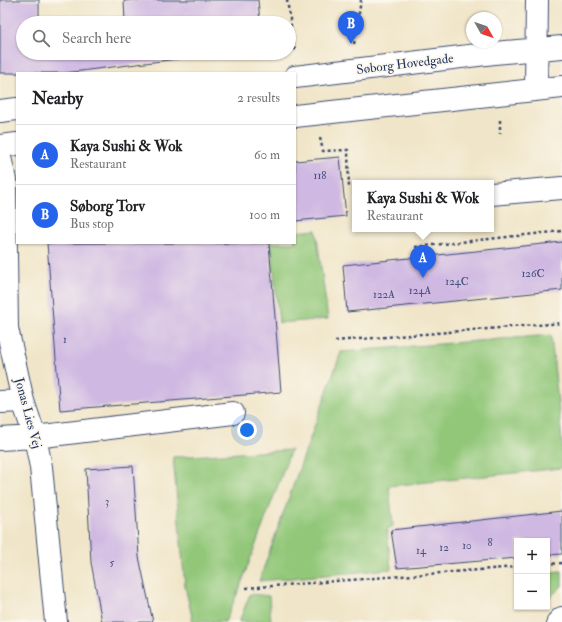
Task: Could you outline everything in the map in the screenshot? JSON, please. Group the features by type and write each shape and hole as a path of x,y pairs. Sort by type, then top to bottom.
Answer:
{"street":[{"path":"536,90 537,0"},
{"name":"Søborg Hovedgade","path":"297,77 562,47"},
{"path":"305,115 562,87"},
{"path":"0,111 16,109"},
{"path":"0,146 16,144"},
{"name":"Jonas Lies Vej","path":"0,157 4,180 7,328 23,401 35,437 41,467 56,622"},
{"path":"494,194 562,188"},
{"path":"0,402 23,401"},
{"path":"0,439 35,437 233,413"},
{"path":"558,622 562,618"}],"path":[{"path":"287,0 289,16"},
{"path":"350,71 361,0"},
{"path":"295,60 297,77"},
{"path":"305,115 323,151 348,150 349,189"},
{"path":"415,247 562,231"},
{"path":"335,341 562,323"},
{"path":"550,564 562,563"},
{"path":"246,588 514,567"}],"green space":[{"path":"316,230 328,319 279,323 271,244 296,244 296,232"},
{"path":"551,335 562,441 562,468 389,486 393,526 387,529 391,569 259,581 341,352"},
{"path":"291,450 240,587 225,622 193,622 185,586 173,457"},
{"path":"562,571 562,586 550,597 550,574 550,572"},
{"path":"250,594 269,596 271,622 239,622"}],"building":[{"path":"0,0 39,0 39,16 16,16 16,60 169,60 72,72 0,73"},
{"path":"258,0 259,16 125,16 124,1"},
{"path":"340,157 346,216 296,221 296,161"},
{"path":"562,242 562,290 347,312 343,265"},
{"path":"47,244 269,244 281,392 60,410"},
{"path":"133,466 139,557 153,622 102,622 91,562 86,469"},
{"path":"562,511 562,554 550,555 550,538 514,538 514,558 397,568 391,530"}],"place":[{"name":"Søborg Torv","path":"351,44"},
{"name":"Kaya Sushi & Wok","path":"423,278"}]}
